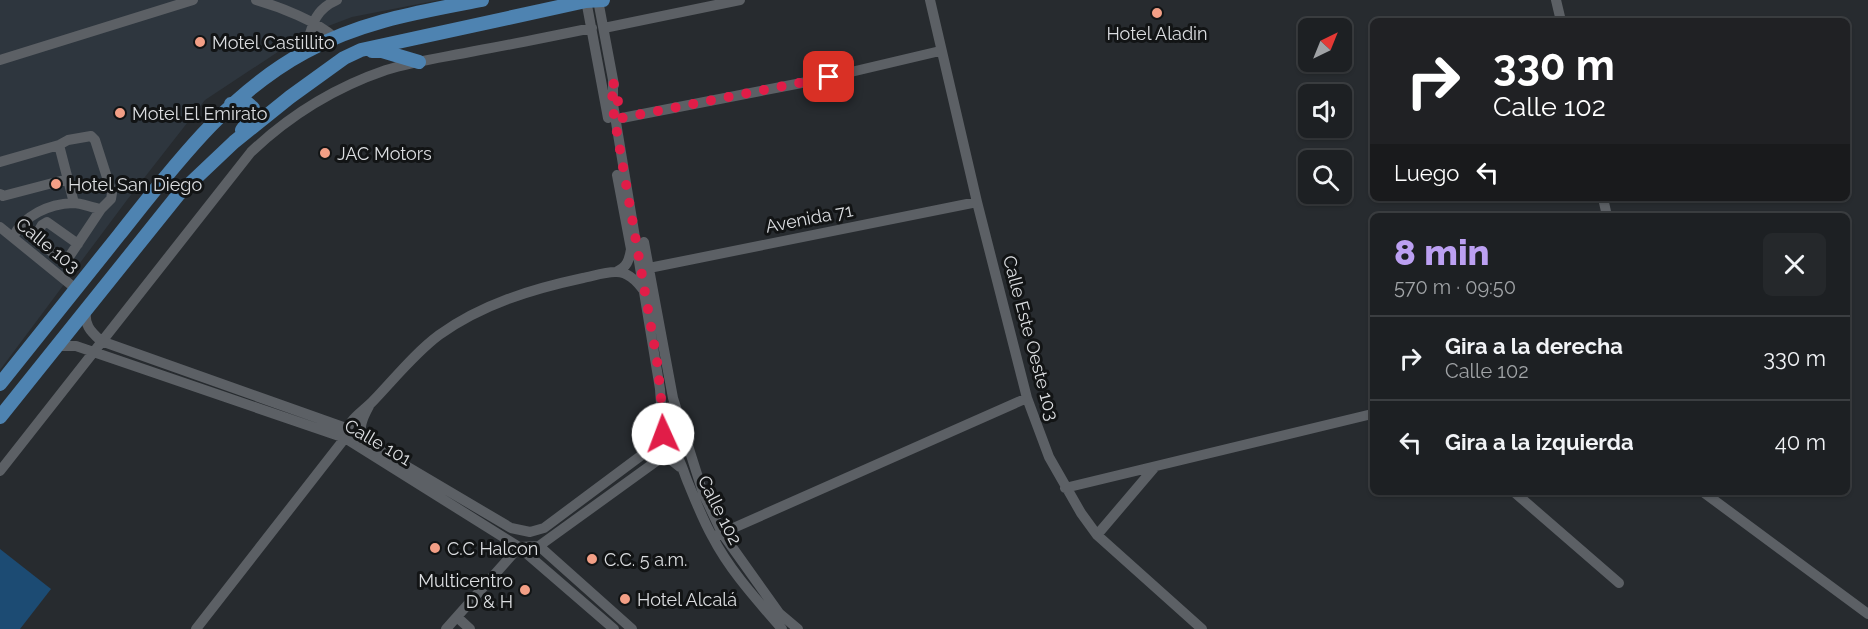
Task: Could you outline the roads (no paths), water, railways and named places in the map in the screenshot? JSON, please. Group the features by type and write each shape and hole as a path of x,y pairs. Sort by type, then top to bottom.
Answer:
{"main road":[{"path":"0,384 168,173 231,104 305,52 368,24 397,16 482,0"},
{"path":"0,417 178,195 234,142 290,96 344,58 361,50 594,0"},
{"path":"361,50 382,51 419,62"},
{"path":"231,104 246,102 253,108 253,113 234,142"}],"street":[{"path":"0,60 193,0"},
{"path":"256,0 313,24 335,38"},
{"path":"305,52 313,24 325,6 337,0"},
{"path":"196,629 345,433 352,420 369,406 420,352 439,336 493,305 552,285 616,272 624,268 629,260 630,249 592,28 594,0"},
{"name":"Calle 102","path":"594,0 604,28 622,118 673,399 703,493 717,535 779,613 798,629"},
{"path":"604,28 740,0"},
{"name":"Calle Este Oeste 103","path":"930,0 940,51 1027,398 1048,457 1065,488 1097,535 1202,629"},
{"path":"1556,0 1560,18"},
{"path":"0,471 250,152 265,138 319,100 357,81 387,70 592,28"},
{"path":"622,118 817,80 940,51"},
{"name":"Calle 102","path":"613,81 612,104 657,361 663,417 663,434 658,443 669,446 676,452 680,467 745,587 782,629"},
{"path":"0,162 83,136 91,136 95,140 112,193 111,199 101,209 78,244"},
{"path":"59,145 74,203"},
{"path":"0,194 3,196 68,180"},
{"name":"Avenida 71","path":"649,268 977,202"},
{"path":"13,237 32,214 74,203 101,209"},
{"name":"Calle 103","path":"0,226 76,289"},
{"path":"616,272 632,277 645,291"},
{"path":"86,309 86,325 101,341"},
{"name":"Calle 101","path":"101,341 345,433 483,518 614,629"},
{"name":"Calle 101","path":"55,346 76,346 345,433"},
{"path":"717,535 1027,398"},
{"path":"369,406 360,427 360,435 364,441 483,518 530,532 544,528 658,443"},
{"path":"1065,488 1370,414"},
{"path":"446,629 519,547 539,546 658,460 670,459 680,467"},
{"path":"1097,535 1154,468"},
{"path":"1517,495 1619,583"},
{"path":"1707,495 1868,614"},
{"path":"584,498 584,514"},
{"path":"539,546 633,629"},
{"path":"579,599 588,590"},
{"path":"456,617 470,629"}],"place":[{"name":"Hotel Aladin","path":"1157,13"},
{"name":"Motel Castillito","path":"200,42"},
{"name":"Motel El Emirato","path":"120,113"},
{"name":"JAC Motors","path":"325,153"},
{"name":"Hotel San Diego","path":"56,184"},
{"name":"C.C Halcon","path":"435,548"},
{"name":"C.C. 5 a.m.","path":"592,559"},
{"name":"Multicentro D & H","path":"525,590"},
{"name":"Hotel Alcalá","path":"625,599"}]}
